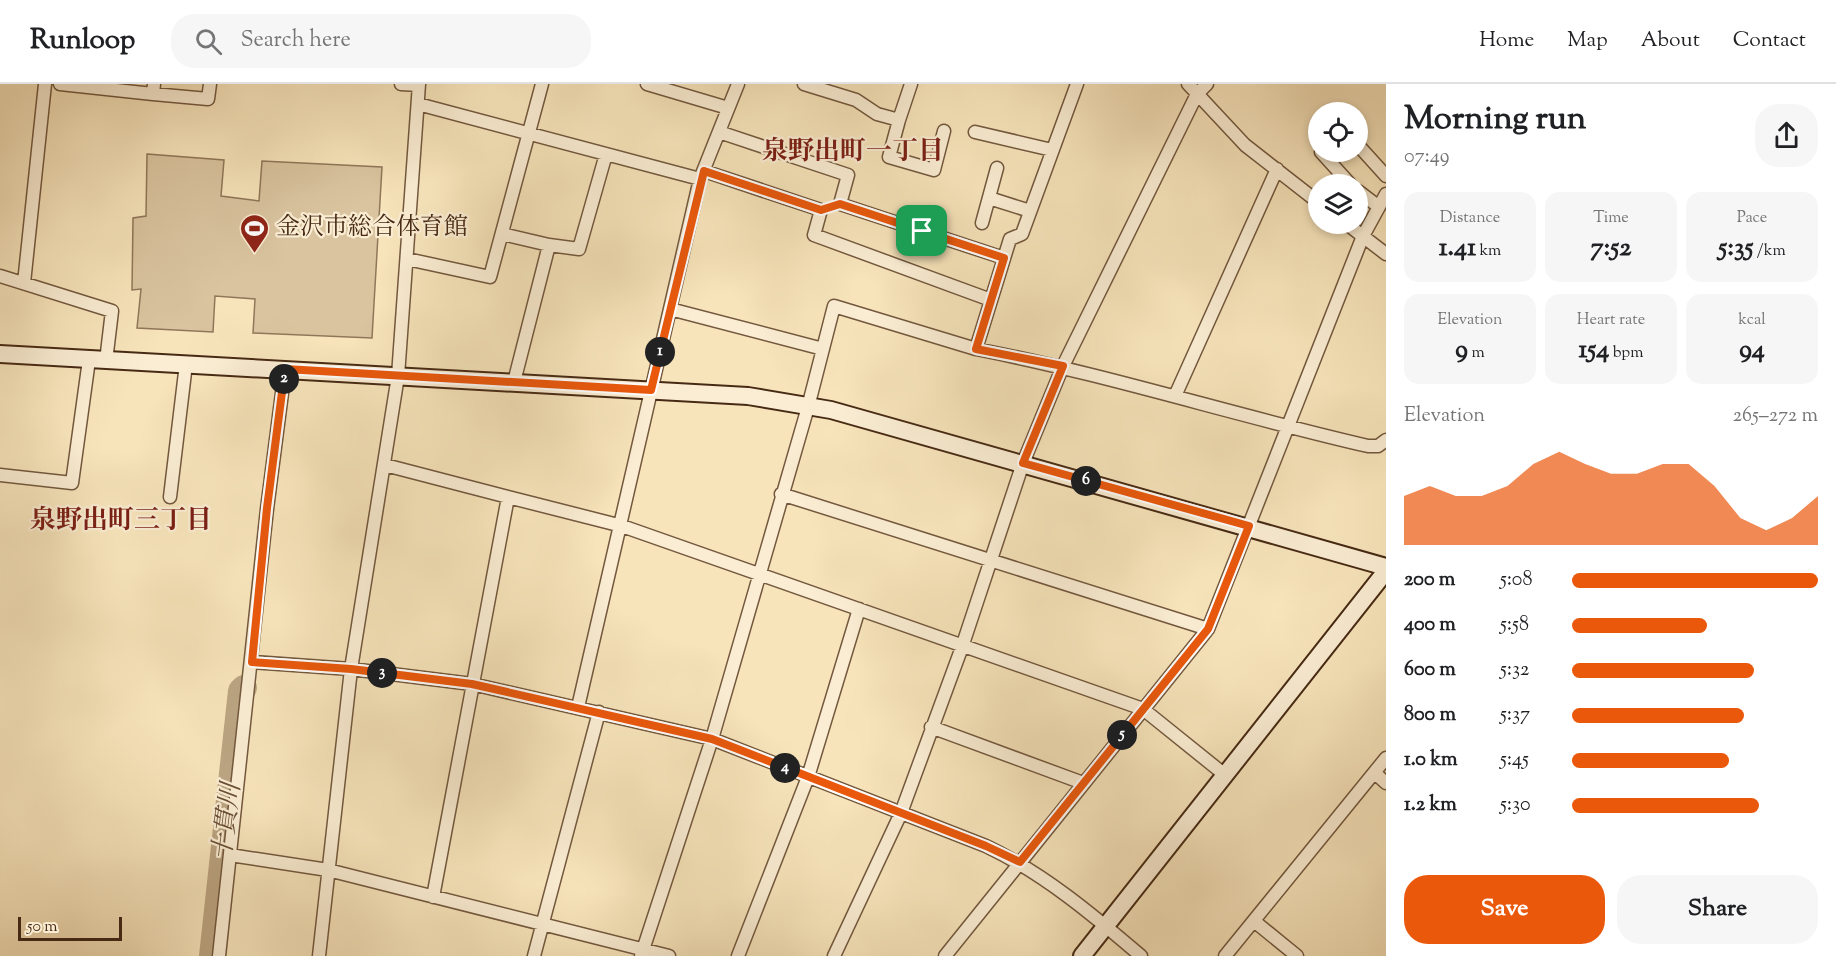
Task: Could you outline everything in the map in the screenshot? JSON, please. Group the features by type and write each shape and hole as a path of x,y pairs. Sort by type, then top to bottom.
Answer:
{"street":[{"path":"24,283 45,84"},
{"path":"60,84 153,89 208,99 210,84"},
{"path":"319,956 351,669 398,376 419,85 401,84"},
{"path":"407,259 490,277 542,84"},
{"path":"647,84 728,108"},
{"path":"578,707 702,175 738,84"},
{"path":"804,84 856,100 877,114 899,120"},
{"path":"911,84 889,157 934,170 944,131"},
{"path":"976,349 1010,239 1022,234 1077,84"},
{"path":"1188,84 1245,145 1308,194"},
{"path":"834,956 901,813 962,647 1023,463 1063,366 1197,93 1207,84"},
{"path":"418,104 606,154 702,175 821,210 840,204 1004,258"},
{"path":"719,132 849,175 840,204"},
{"path":"975,132 1052,150"},
{"path":"502,234 549,245 579,249 606,154"},
{"path":"1368,156 1386,176"},
{"path":"1331,162 1341,174"},
{"path":"982,223 997,168"},
{"path":"1175,396 1277,169"},
{"path":"945,956 1208,629 1290,427 1363,236 1386,194"},
{"path":"989,198 1030,211"},
{"path":"1368,199 1379,207"},
{"path":"821,210 814,235 991,300"},
{"path":"1360,234 1386,254"},
{"path":"514,382 549,245"},
{"path":"0,276 112,311 106,361"},
{"path":"642,953 712,739 808,407 834,306 976,349 1063,366 1368,446 1378,446 1386,440"},
{"path":"670,309 823,348"},
{"path":"0,354 748,396 831,410 1249,526 1386,569 1082,956"},
{"path":"0,475 72,483 89,360"},
{"path":"170,496 186,364"},
{"path":"219,956 267,508 285,369"},
{"path":"385,465 622,526 1143,709 1225,775"},
{"path":"781,494 1208,629"},
{"path":"433,897 508,497"},
{"path":"738,956 808,777 860,609"},
{"path":"252,662 351,669 472,684 712,739 1020,862 1107,927 1141,956"},
{"path":"534,956 599,712"},
{"path":"931,727 1083,783"},
{"path":"1225,956 1386,758"},
{"path":"1375,773 1386,783"},
{"path":"230,855 328,870 544,924 642,953 669,956"},
{"path":"1254,921 1297,956"}],"shaded area":[{"name":"金沢市総合体育館","path":"147,154 224,160 221,196 259,201 262,161 382,167 372,338 253,333 255,299 215,296 213,332 137,328 141,289 132,290 133,218 146,216"}],"waterway":[{"name":"十貫川","path":"212,956 241,691 244,688"}],"place":[{"name":"金沢市総合体育館","path":"255,254"}],"district":[{"name":"泉野出町一丁目","path":"853,152"},
{"name":"泉野出町三丁目","path":"121,521"}],"route":[{"path":"704,171 821,210 840,204 922,231 1004,258 976,349 1063,366 1023,463 1249,526 1208,629 1020,862 986,846 712,739 472,684 351,669 252,662 267,508 285,369 651,390 700,179 704,171"}]}
